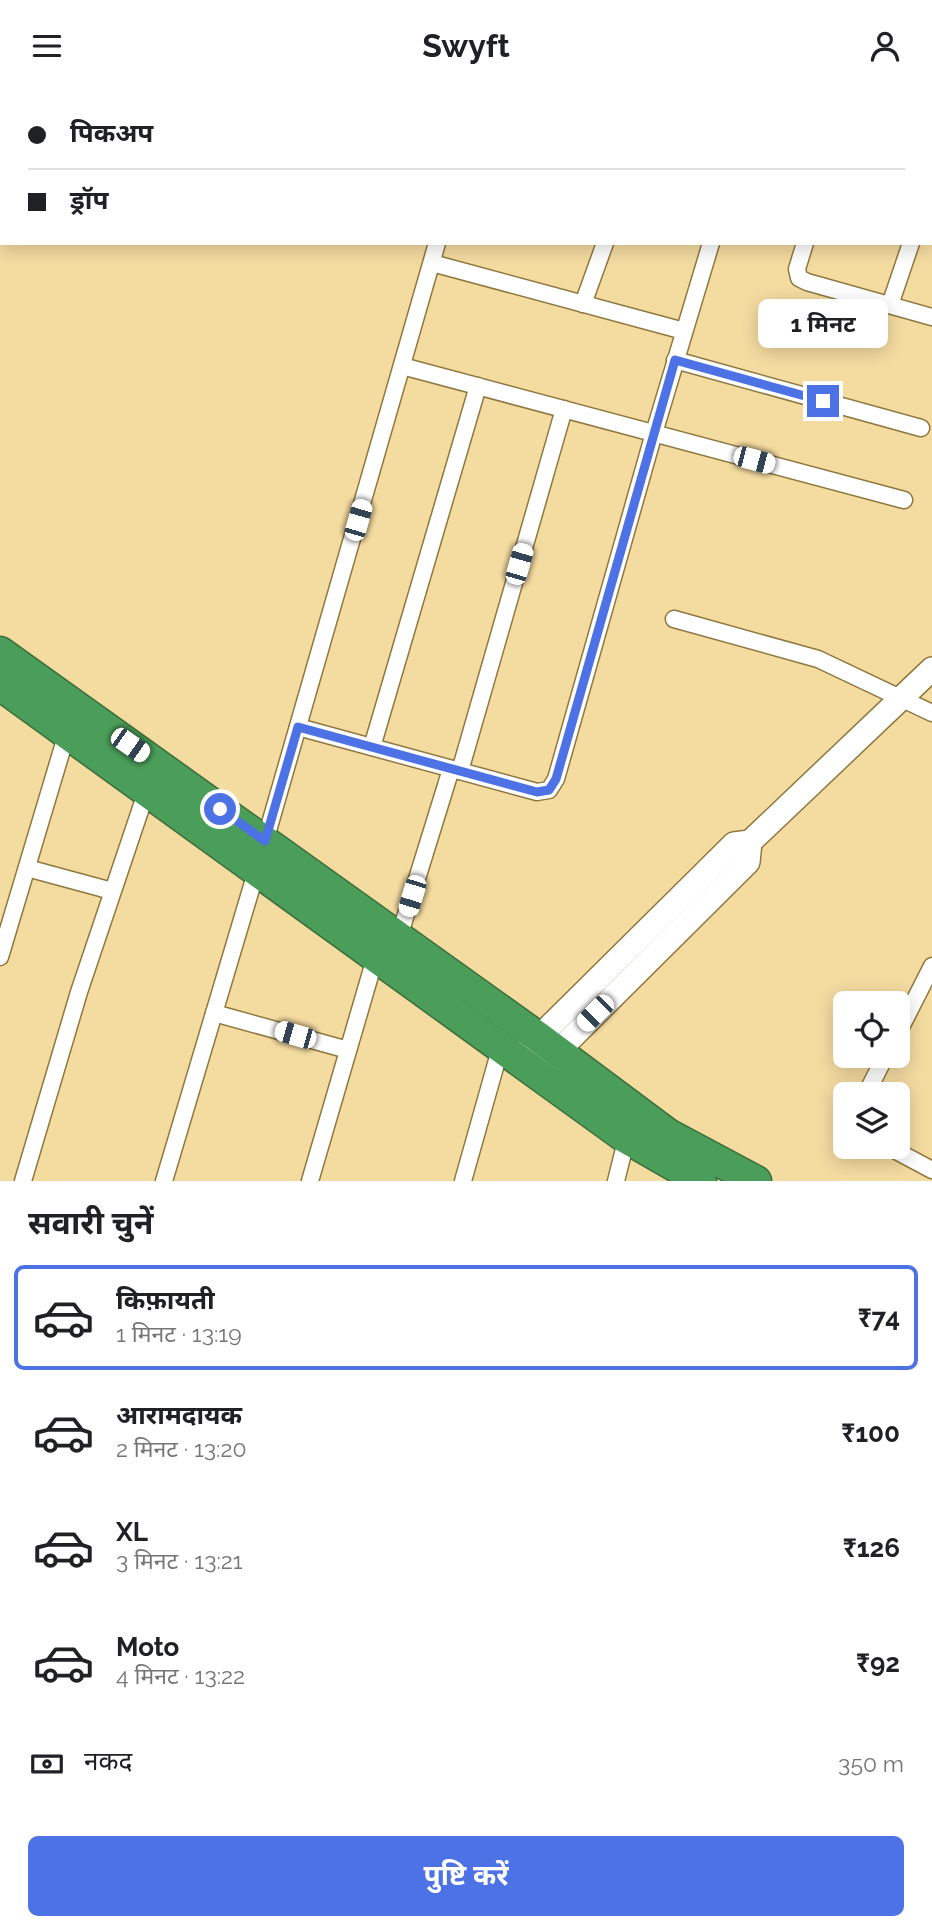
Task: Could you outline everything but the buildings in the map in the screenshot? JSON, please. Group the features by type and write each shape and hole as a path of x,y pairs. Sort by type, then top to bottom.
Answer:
{"highway":[{"path":"0,652 261,855 388,946 547,1044 630,1124 701,1181"},
{"path":"0,685 147,790 261,855"},
{"path":"388,946 518,1060 630,1124 668,1134 756,1181"}],"street":[{"path":"164,1181 436,245"},
{"path":"583,304 604,245"},
{"path":"298,727 537,792 549,790 556,779 710,245"},
{"path":"804,245 797,268 799,278 932,317"},
{"path":"890,305 910,245"},
{"path":"432,263 684,331"},
{"path":"675,360 921,428"},
{"path":"402,366 904,500"},
{"path":"372,747 478,386"},
{"path":"310,1181 348,1050 456,770 564,409"},
{"path":"674,619 818,659 871,682 901,701 932,713"},
{"path":"463,1181 518,1060 547,1044 734,844 751,842 932,669"},
{"path":"0,957 6,915 27,868 67,733"},
{"path":"23,1181 111,891 147,790"},
{"path":"27,868 111,891"},
{"path":"910,1009 932,966"},
{"path":"215,1013 348,1050"},
{"path":"616,1181 630,1124"},
{"path":"910,1158 932,1170"}],"route":[{"path":"220,809 265,841 298,727 537,792 549,790 556,779 675,360 823,401"}]}
